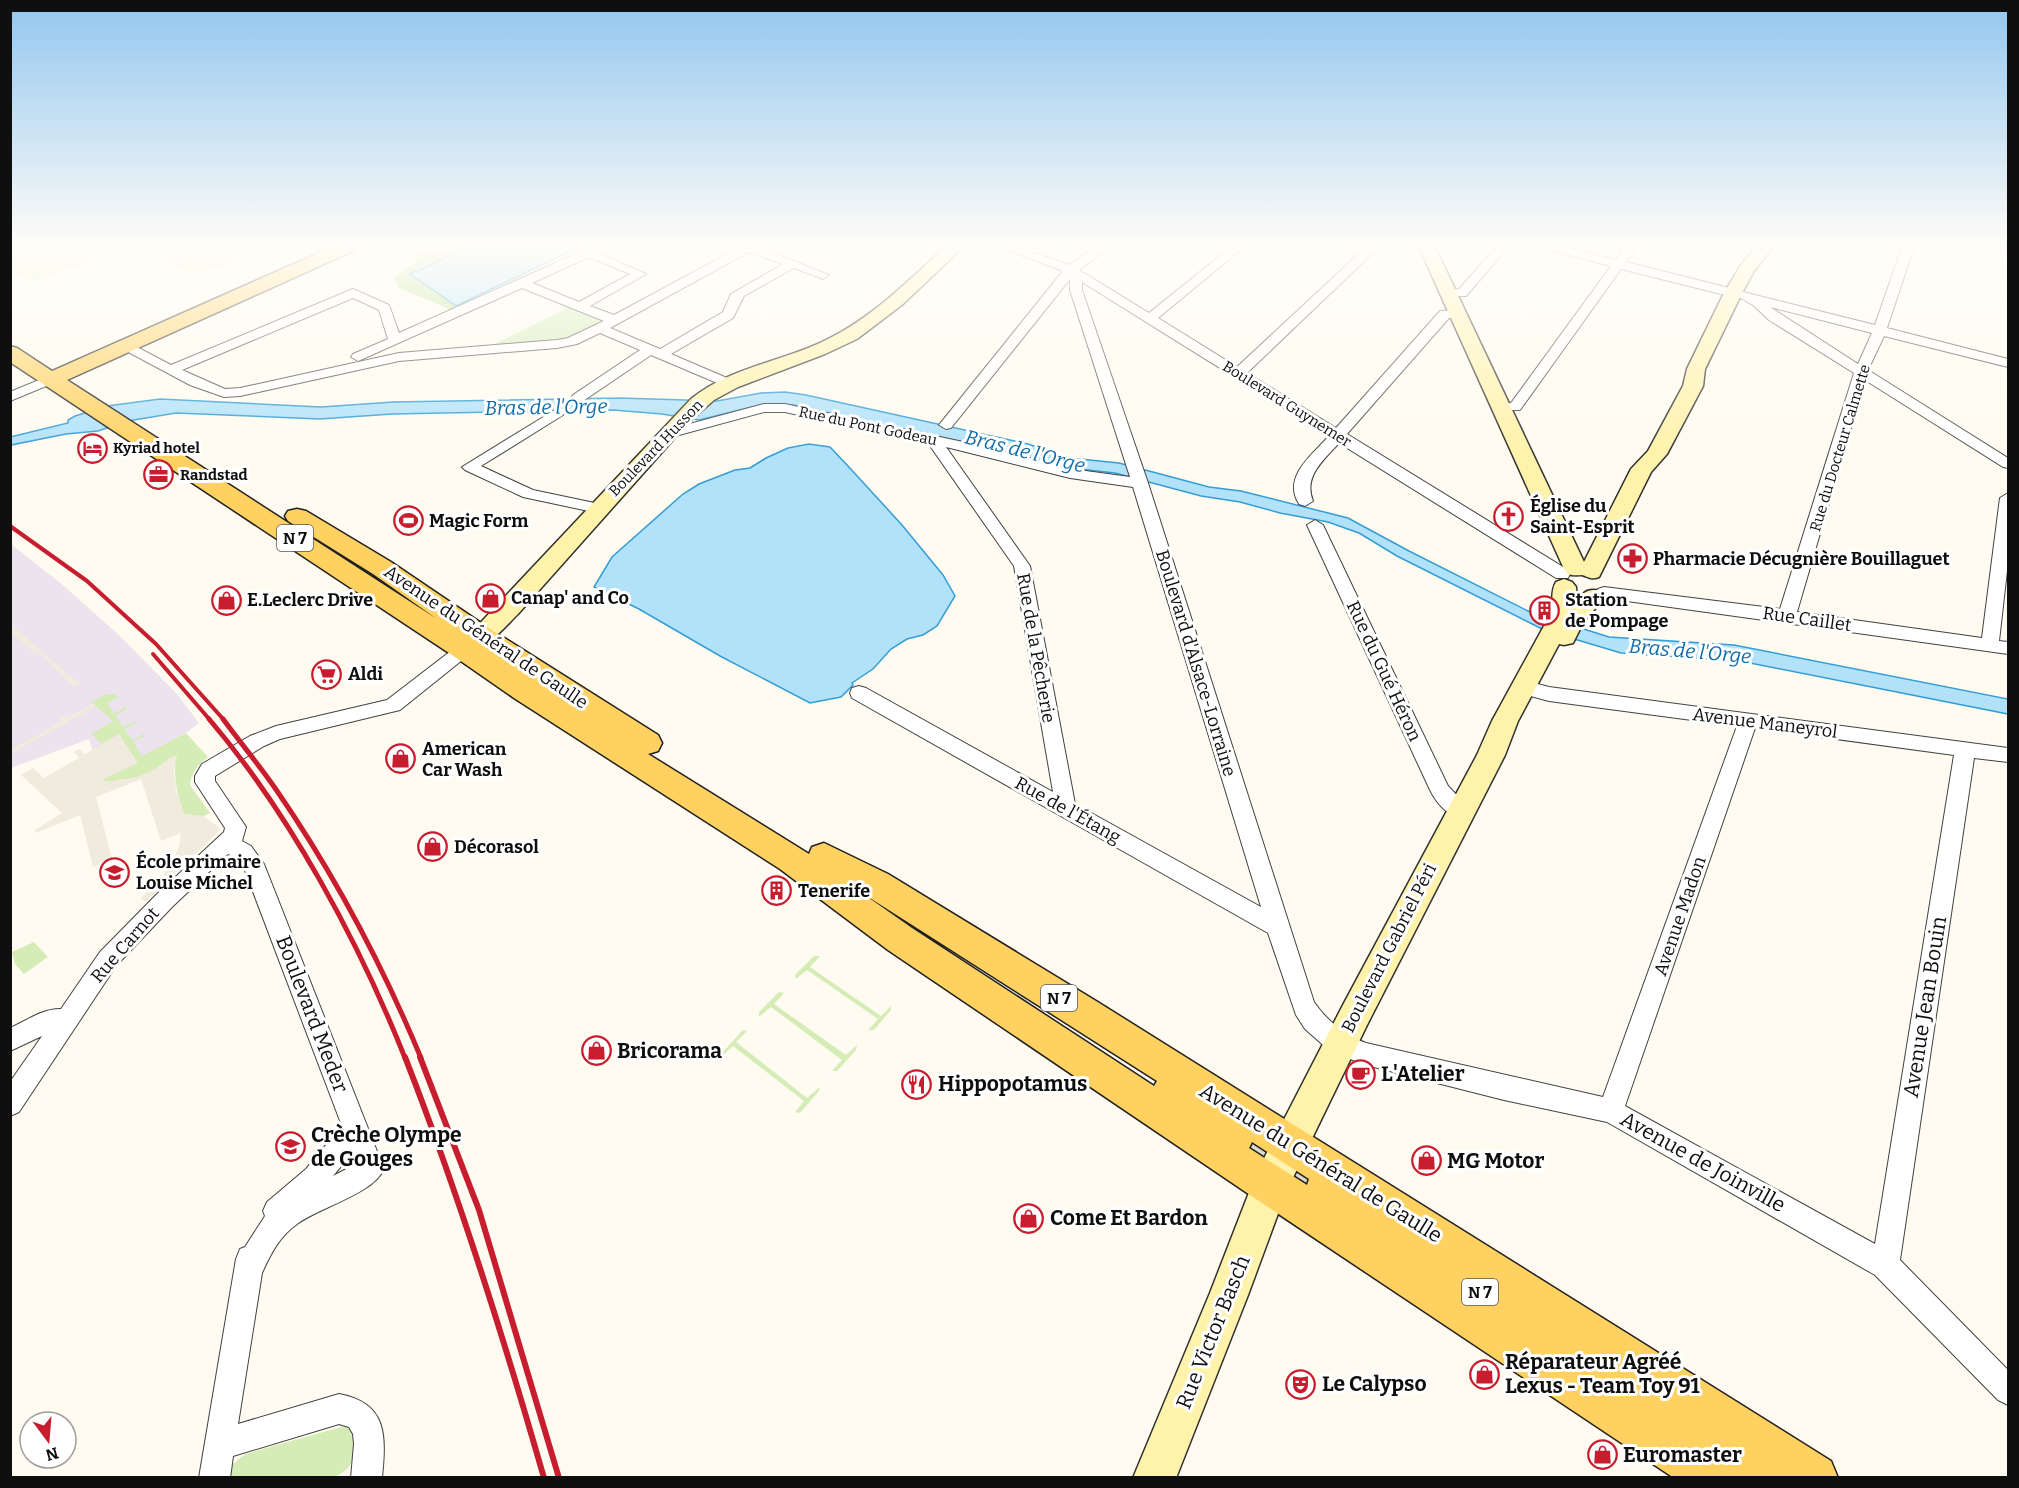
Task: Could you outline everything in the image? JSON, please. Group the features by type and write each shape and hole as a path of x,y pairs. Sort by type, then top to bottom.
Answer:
{"main road":[{"path":"61,375 194,316"},
{"name":"Boulevard Husson","path":"473,643 509,608 598,508 704,398 729,384 810,354 851,335 878,316"},
{"path":"1459,316 1502,407 1574,576 1580,596 1599,595"},
{"name":"Boulevard Gabriel Péri","path":"1561,630 1574,576 1642,469 1657,454 1694,386 1696,369 1715,332 1729,316"},
{"name":"N 7","path":"10,333 61,375 95,409 136,424"},
{"name":"N 7","path":"10,352 119,403 136,424"},
{"name":"Avenue du Général de Gaulle","path":"136,424 473,643 524,691 808,858 1236,1134"},
{"name":"Boulevard Gabriel Péri","path":"1270,1185 1340,1044 1491,754 1525,715 1530,689 1561,630 1599,595"},
{"name":"Avenue du Général de Gaulle","path":"808,858 876,884 1290,1143 1815,1478"},
{"name":"Avenue du Général de Gaulle","path":"808,858 900,939 1270,1185 1538,1358 1720,1464 1760,1478"},
{"name":"Rue Victor Basch","path":"1154,1478 1229,1295 1270,1185"},
{"name":"Avenue du Général de Gaulle","path":"1325,1191 1720,1464 1770,1478"}],"street":[{"path":"173,369 296,316"},
{"path":"388,316 395,341"},
{"path":"328,371 448,316"},
{"path":"605,316 614,320"},
{"path":"126,347 195,382 224,393 240,392 399,357 557,344 572,341 621,316"},
{"path":"578,398 656,352 725,316"},
{"path":"946,425 1034,316"},
{"name":"Boulevard d'Alsace-Lorraine","path":"1085,316 1269,893 1277,927 1308,1014 1340,1044"},
{"name":"Boulevard Guynemer","path":"1145,316 1337,436 1574,576"},
{"path":"1149,319 1152,316"},
{"path":"1238,374 1299,316"},
{"path":"1305,501 1301,493 1301,482 1305,471 1443,316"},
{"path":"1502,407 1515,407 1580,316"},
{"path":"1773,316 2008,464"},
{"path":"1827,316 2008,363"},
{"name":"Rue du Docteur Calmette","path":"1787,616 1861,371 1885,316"},
{"path":"600,328 729,384"},
{"path":"380,347 399,357"},
{"path":"10,397 61,375"},
{"name":"Rue du Pont Godeau","path":"675,426 764,408 785,408 996,453 1070,473 1137,474"},
{"path":"558,412 470,467 529,495 598,508"},
{"name":"Rue de la Pêcherie","path":"934,441 1022,566 1066,809"},
{"path":"1990,645 2008,498"},
{"name":"Rue du Gué Héron","path":"1315,525 1440,790 1449,802 1461,810"},
{"name":"Rue Caillet","path":"1599,595 1787,616 2008,648"},
{"path":"227,844 234,836 236,827 206,782 205,776 209,769 257,741 276,733 393,705 473,643"},
{"name":"Avenue Maneyrol","path":"1530,689 1748,721 2008,755"},
{"name":"Rue de l'Étang","path":"859,693 1277,927"},
{"name":"Avenue Madon","path":"1611,1111 1748,721"},
{"name":"Avenue Jean Bouin","path":"1885,1265 1965,749"},
{"name":"Rue Carnot","path":"10,1104 98,973 133,931 201,865 227,844"},
{"name":"Boulevard Meder","path":"227,844 244,852 253,864 343,1091 371,1169 354,1182 310,1201 276,1225 268,1233 248,1271"},
{"path":"10,1040 53,1019 66,1020"},
{"name":"Avenue de Joinville","path":"1340,1044 1366,1054 1504,1088 1611,1111 1885,1265 2008,1390"},
{"path":"214,1478 253,1241 262,1224 315,1178 355,1129"},
{"path":"220,1446 339,1409 352,1410 360,1415 370,1442 366,1477"}],"shaded area":[{"path":"11,544 64,586 121,637 176,693 199,723 186,733 101,780 89,739 11,768"},
{"path":"10,623 14,624 15,628 80,684 74,687 38,652 35,653 11,633"},
{"path":"93,703 96,706 11,754 11,750 61,721 59,719 67,715 69,717"},
{"path":"119,734 138,763 102,780 107,782 138,777 154,770 171,757 177,756 174,770 176,790 184,814 203,816 221,829 145,902 141,898 159,881 172,863 179,846 181,833 161,841 141,779 96,797 112,859 93,867 80,815 36,833 35,830 62,813 21,775 33,768 44,778 79,758 74,752 79,749 85,754"}],"green space":[{"path":"550,316 591,316 599,320 599,324 564,340 489,347"},
{"path":"107,694 116,694 119,697 107,703 114,713 126,707 127,709 115,715 123,727 135,721 137,723 124,729 132,740 144,734 145,736 133,741 142,756 186,733 208,757 196,769 190,785 210,813 195,820 184,814 176,785 176,756 137,778 114,782 101,780 137,763 119,734 102,744 91,734 113,721 91,702"},
{"path":"34,942 48,957 24,974 15,964 12,952"},
{"path":"814,956 820,956 810,967 881,1016 891,1006 891,1010 874,1030 868,1030 878,1019 807,970 796,979 795,975"},
{"path":"779,992 784,993 774,1004 846,1055 857,1045 856,1050 837,1071 832,1071 842,1060 771,1007 759,1017 759,1012"},
{"path":"743,1030 747,1031 736,1042 807,1098 820,1087 800,1113 795,1112 804,1101 733,1046 721,1057 720,1055"},
{"path":"348,1425 356,1432 354,1455 349,1466 339,1475 331,1478 225,1478 233,1464 245,1454"}],"water":[{"name":"Bras de l'Orge","path":"785,392 1028,444 1070,458 1119,463 1209,487 1241,491 1348,518 1530,612 1609,637 1734,645 2008,699 2008,714 1740,661 1621,653 1544,630 1397,556 1359,533 1328,522 1280,513 1240,502 1201,496 1115,473 1069,468 1004,451 793,405 764,404 699,420 613,410 392,414 320,419 176,413 128,421 98,431 66,434 11,445 10,437 68,423 68,420 75,416 107,406 160,399 321,407 393,402 620,398 717,401 761,393"},
{"path":"809,444 830,447 902,525 943,575 955,596 937,626 891,649 873,669 852,683 853,685 841,697 810,703 720,656 639,609 594,587 612,557 683,494 699,484 735,470 750,468 788,448"}],"tunnel":[{"path":"1236,1134 1325,1191"}],"railway":[{"path":"10,526 87,581 156,644 224,720"},
{"path":"153,654 210,720"},
{"path":"209,719 267,796 320,881 366,969 405,1058"},
{"path":"223,719 275,788 317,852 373,953 421,1058"},
{"path":"405,1057 444,1161 479,1266 544,1478"},
{"path":"420,1057 479,1210 559,1478"}],"place":[{"name":"Kyriad hotel","path":"92,448"},
{"name":"Randstad","path":"159,475"},
{"name":"Église du Saint-Esprit","path":"1509,516"},
{"name":"Magic Form","path":"408,521"},
{"name":"Pharmacie Décugnière Bouillaguet","path":"1632,559"},
{"name":"Canap' and Co","path":"490,598"},
{"name":"E.Leclerc Drive","path":"226,600"},
{"name":"Station de Pompage","path":"1544,610"},
{"name":"Aldi","path":"327,674"},
{"name":"American Car Wash","path":"401,759"},
{"name":"Décorasol","path":"433,847"},
{"name":"École primaire Louise Michel","path":"115,872"},
{"name":"Tenerife","path":"777,891"},
{"name":"Bricorama","path":"596,1051"},
{"name":"L'Atelier","path":"1360,1074"},
{"name":"Hippopotamus","path":"917,1084"},
{"name":"Crèche Olympe de Gouges","path":"290,1147"},
{"name":"MG Motor","path":"1426,1161"},
{"name":"Come Et Bardon","path":"1029,1218"},
{"name":"Réparateur Agréé Lexus - Team Toy 91","path":"1484,1374"},
{"name":"Le Calypso","path":"1301,1384"},
{"name":"Euromaster","path":"1602,1455"}]}
